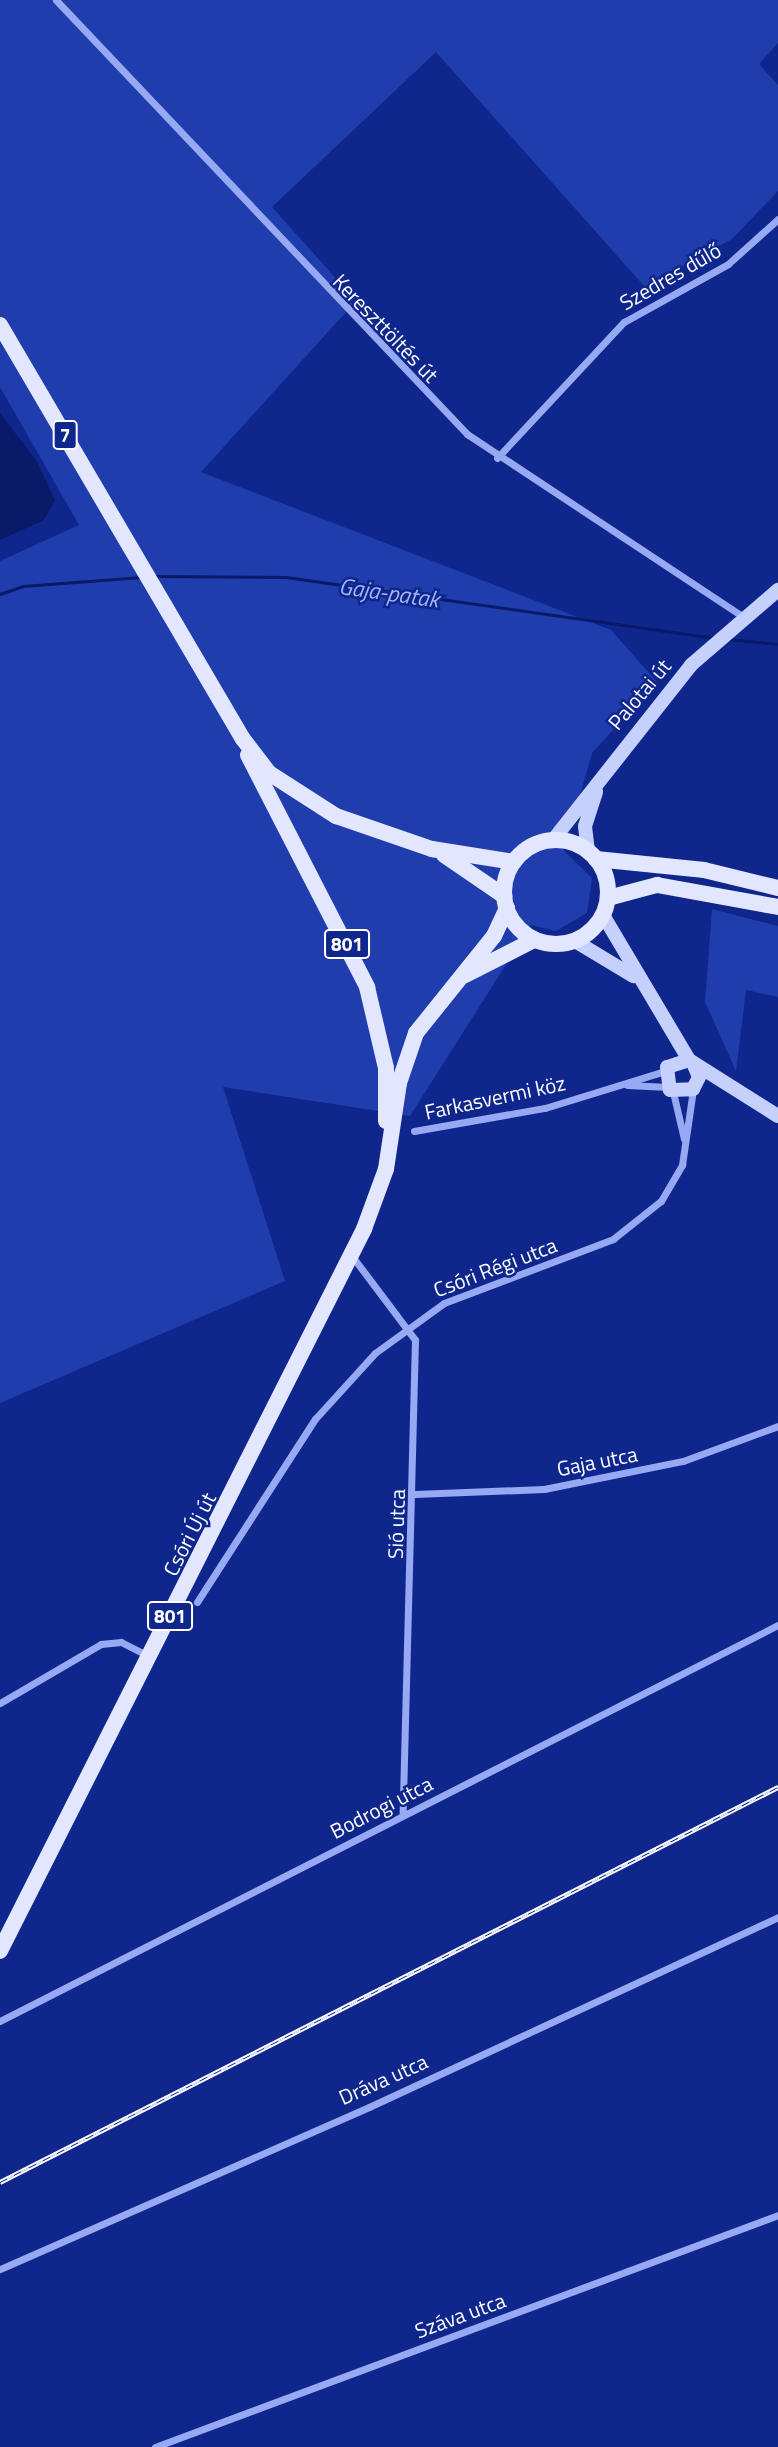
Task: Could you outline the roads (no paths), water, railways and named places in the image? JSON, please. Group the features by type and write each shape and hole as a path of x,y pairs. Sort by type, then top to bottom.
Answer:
{"main road":[{"name":"7","path":"0,325 243,739 269,773 310,804 432,849 514,862"},
{"name":"801","path":"243,739 268,803 367,986 386,1068 386,1168"},
{"path":"506,902 514,862 530,847 553,840 592,855 709,871 778,888"},
{"name":"7","path":"432,849 506,902 534,940"},
{"path":"534,940 575,941 603,915 608,898 592,855"},
{"path":"608,898 645,886 708,891 778,907"},
{"name":"801","path":"386,1168 404,1064 424,1018 494,936 506,902"},
{"name":"801","path":"457,980 534,940"},
{"name":"Csóri Új út","path":"0,1951 352,1256 386,1168"}],"street":[{"name":"Kereszttöltés út","path":"56,0 395,364 497,458 739,620"},
{"name":"Szedres dűlő","path":"497,458 624,322 728,264 778,219"},
{"path":"739,620 778,590"},
{"name":"Palotai út","path":"553,840 614,757 697,659 739,620"},
{"name":"Palotai út","path":"592,855 589,808 614,757"},
{"path":"603,915 638,980 691,1062 695,1088"},
{"path":"575,941 638,980"},
{"path":"667,1024 671,1089 685,1147"},
{"path":"668,1067 691,1062 778,1116"},
{"name":"Farkasvermi köz","path":"414,1131 524,1113 623,1084 668,1067"},
{"name":"Farkasvermi köz","path":"623,1084 671,1089"},
{"name":"Csóri Régi utca","path":"197,1602 320,1412 408,1327 460,1296 628,1230 671,1187 685,1147 695,1088"},
{"path":"671,1089 731,1088"},
{"name":"Sió utca","path":"352,1256 408,1327 415,1340 415,1494 403,1814"},
{"name":"Gaja utca","path":"415,1494 544,1489 683,1461 778,1426"},
{"name":"Bodrogi utca","path":"0,2021 778,1625"},
{"path":"0,1703 101,1644 121,1642 149,1657"},
{"name":"Dráva utca","path":"0,2269 369,2108 778,1917"},
{"name":"Száva utca","path":"155,2447 778,2215"}],"waterway":[{"name":"Gaja-patak","path":"155,576 286,577 715,638"},
{"name":"Gaja-patak","path":"0,594 23,586 142,577"},
{"name":"Gaja-patak","path":"728,639 778,644"}],"railway":[{"path":"0,2182 778,1787"}]}
